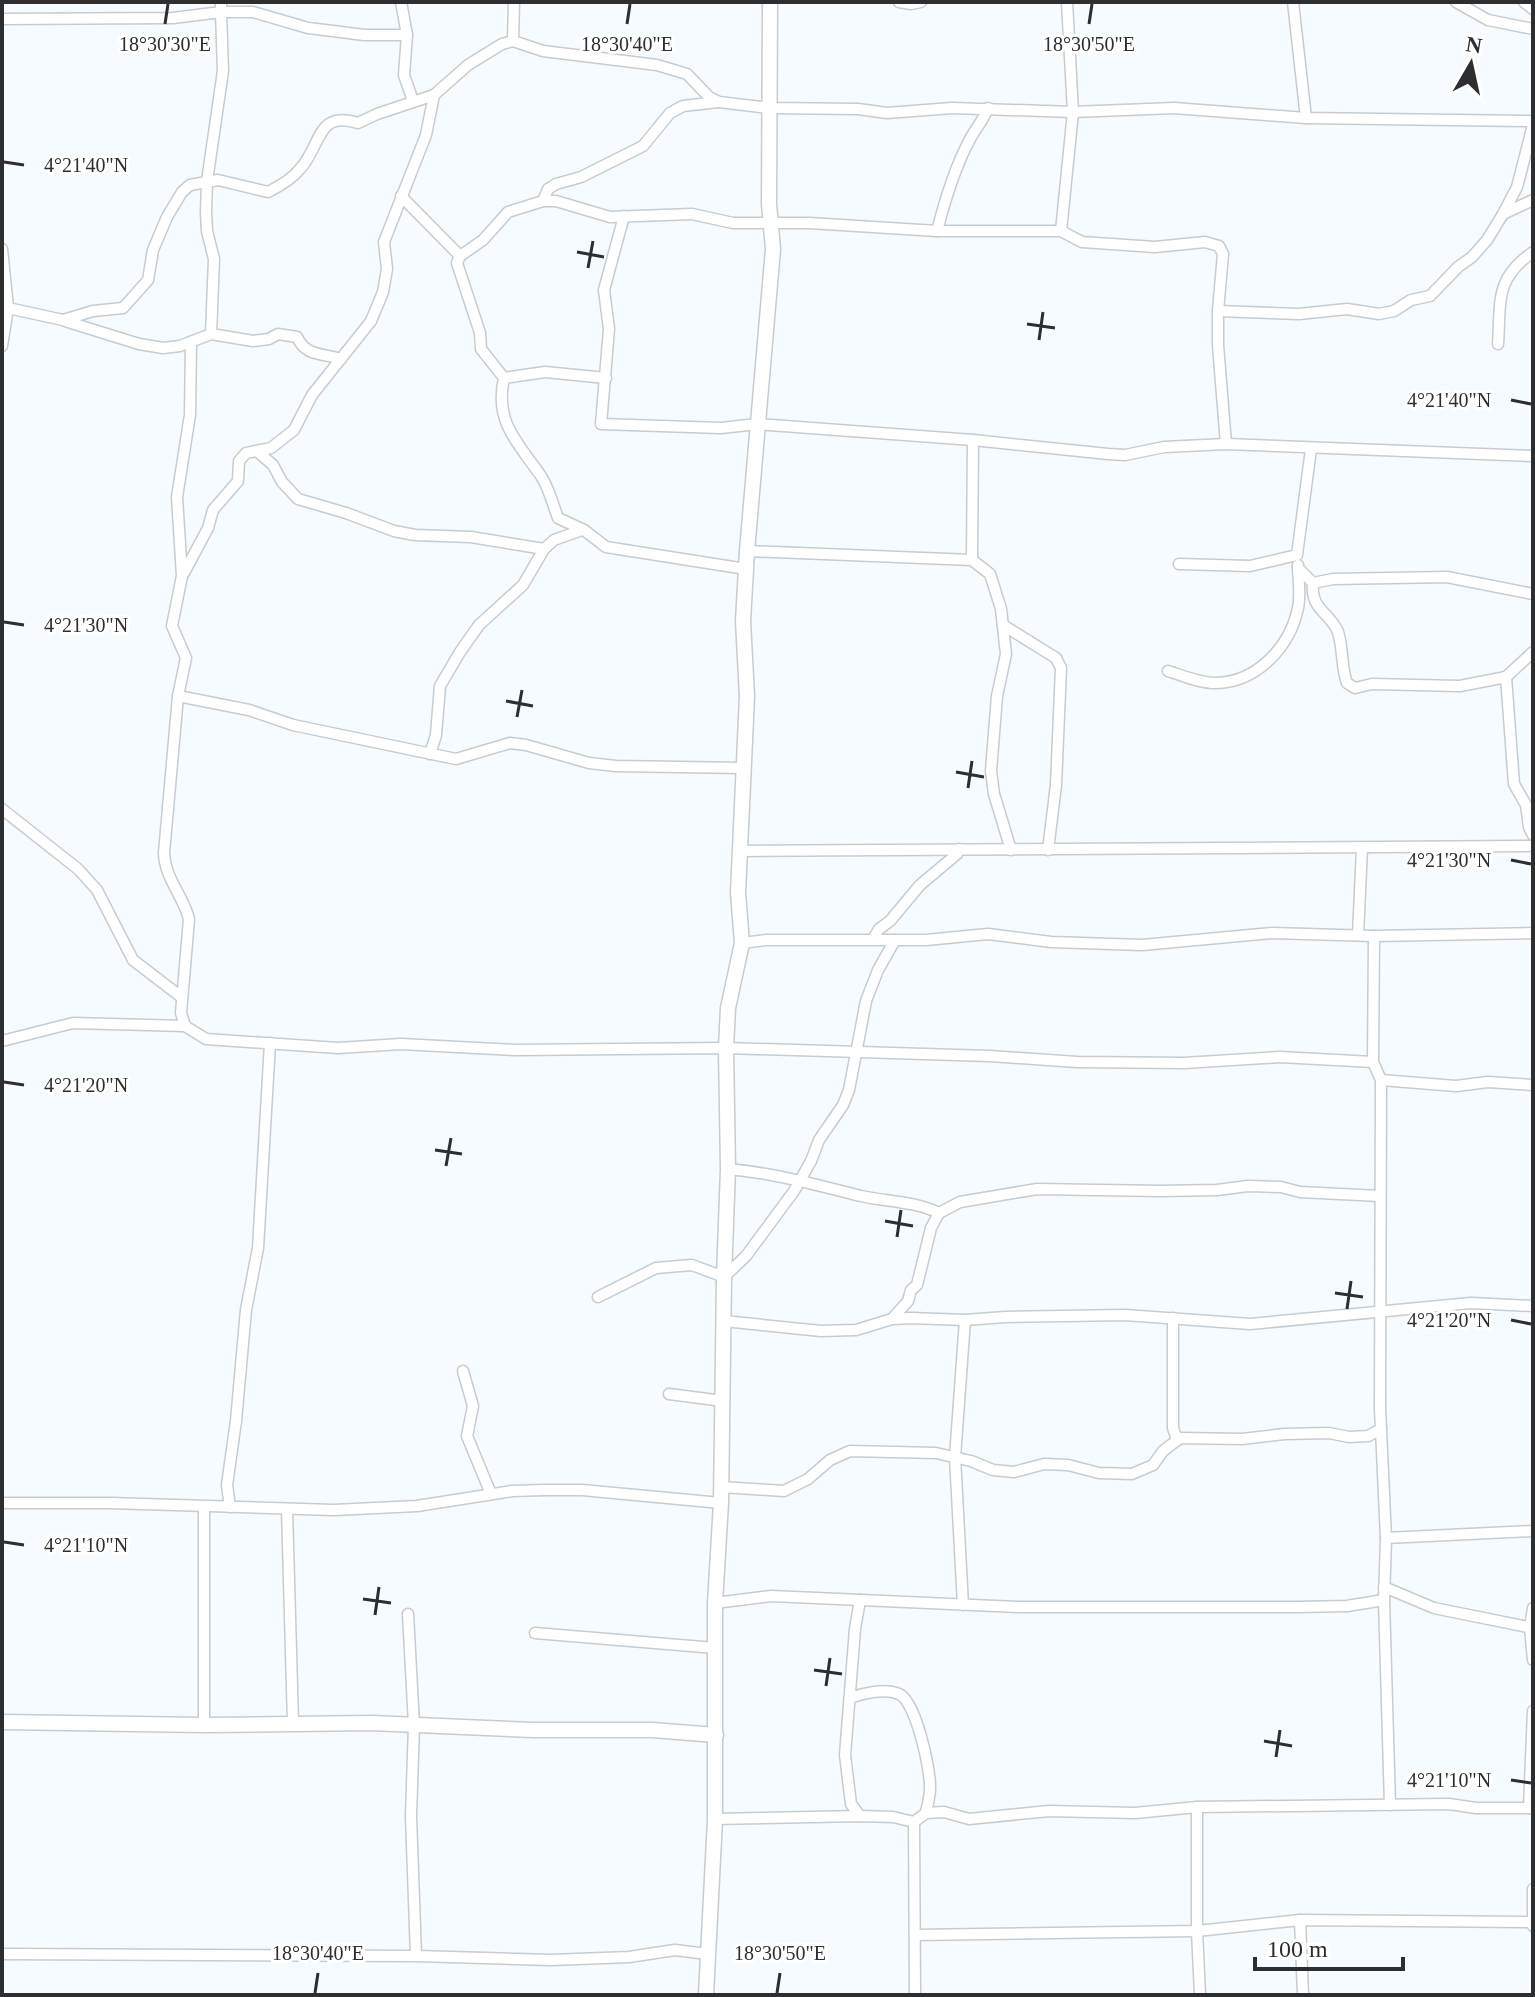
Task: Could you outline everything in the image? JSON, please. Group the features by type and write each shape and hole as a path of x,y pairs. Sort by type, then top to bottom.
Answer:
{"street":[{"path":"253,12 265,2"},
{"path":"401,2 407,35 404,75 413,101"},
{"path":"513,41 514,2"},
{"path":"706,1995 715,1819 715,1603 721,1503 728,1169 726,1048 728,1008 742,943 738,893 747,696 743,621 773,249 770,222 770,2"},
{"path":"899,2 921,2"},
{"path":"1061,231 1073,112 1067,2"},
{"path":"1293,2 1306,118"},
{"path":"1456,2 1488,20 1533,29"},
{"path":"1524,2 1533,9"},
{"path":"211,334 214,259 207,231 207,181 223,71 221,7"},
{"path":"2,19 173,18 221,7 253,12 308,28 364,35 407,35"},
{"path":"63,320 93,311 123,308 133,299 148,280 153,250 174,203 190,185 229,181 268,192 300,170 325,125 333,120 345,119 358,123 434,95 468,65 502,44 513,41 543,51 625,60 674,70 687,74 709,97 719,102"},
{"path":"182,576 208,528 213,510 238,481 239,461 246,453 271,448 294,430 312,395 363,334 383,292 387,269 384,242 426,135 434,95"},
{"path":"543,201 548,189 556,184 581,177 643,146 670,113 683,106 719,102 769,108 858,109 887,113 988,108 1073,112 1174,108 1306,118 1533,123 1517,187 1503,214 1472,257 1447,276 1430,296 1411,300 1394,311 1379,314 1347,309 1270,314 1218,311"},
{"path":"937,231 950,183 988,108"},
{"path":"401,196 460,256"},
{"path":"1503,214 1533,200"},
{"path":"746,569 606,547 584,530 558,518 543,479 519,450 500,399 504,378 481,349 480,333 457,263 460,256 483,240 508,212 543,201 556,201 610,217 692,214 733,223 770,222 937,231 1061,231 1082,242 1155,247 1205,242 1219,246 1223,254 1218,311 1226,444"},
{"path":"624,216 604,290 609,329 601,424 721,428 757,424 1125,455 1164,447 1226,444 1533,456"},
{"path":"2,249 8,308 2,346"},
{"path":"1498,344 1501,291 1508,273 1533,252"},
{"path":"8,308 163,348 211,334 253,341 278,334 297,337 301,346 314,355 341,359"},
{"path":"185,1026 180,996 189,919 165,869 164,853 178,696 186,658 172,626 182,576 177,497 190,415 191,342"},
{"path":"504,378 545,372 606,378"},
{"path":"972,560 973,440"},
{"path":"1168,671 1198,681 1217,683 1251,675 1280,650 1290,634 1299,606 1297,555 1311,449"},
{"path":"258,452 273,465 282,482 298,499 394,531 471,537 544,549"},
{"path":"430,754 436,735 440,686 479,625 523,585 544,549 569,533 584,530"},
{"path":"747,551 972,560 990,574 998,593 1006,654 997,696 991,771 994,794 1011,850"},
{"path":"1179,564 1250,566 1297,555"},
{"path":"1298,568 1313,583"},
{"path":"1313,583 1333,579 1447,577 1533,594"},
{"path":"1313,583 1312,593 1319,610 1338,632 1342,669 1347,683 1355,688 1372,684 1460,686 1506,677 1533,652"},
{"path":"1003,625 1056,658 1061,668 1056,785 1048,850"},
{"path":"1506,677 1514,784 1526,805 1533,835"},
{"path":"178,696 249,710 293,725 456,759 510,743 603,764 743,768"},
{"path":"2,809 78,869 97,890 133,960 180,996"},
{"path":"740,851 1533,846"},
{"path":"1358,935 1362,848"},
{"path":"873,939 920,885 959,849"},
{"path":"742,943 766,940 926,940 988,934 1051,942 1142,945 1272,933 1374,936 1533,933"},
{"path":"1374,936 1373,1062 1381,1080 1381,1429 1390,1805"},
{"path":"724,1277 746,1256 801,1179 819,1140 843,1105 849,1090 866,1001 878,970 895,940"},
{"path":"2,1041 73,1023 185,1026 206,1039 338,1048 401,1044 515,1050 726,1048 1077,1062 1184,1063 1280,1057 1373,1062"},
{"path":"230,1507 227,1485 246,1310 258,1248 270,1043"},
{"path":"1381,1080 1456,1086 1488,1082 1533,1085"},
{"path":"728,1169 801,1179 865,1197 920,1204 939,1213"},
{"path":"892,1319 917,1285 931,1228 939,1213 960,1202 1037,1189 1160,1191 1248,1186 1380,1196"},
{"path":"598,1297 656,1268 692,1265 724,1277"},
{"path":"724,1321 821,1331 856,1330 892,1319 1125,1315 1250,1324 1471,1303 1533,1306"},
{"path":"1173,1318 1173,1428 1176,1437 1242,1439 1329,1433 1349,1437 1368,1436 1381,1429"},
{"path":"963,1605 955,1457 965,1320"},
{"path":"463,1371 473,1406 467,1436 491,1494"},
{"path":"669,1394 723,1401"},
{"path":"721,1487 784,1491 808,1479 830,1460 850,1451 936,1453 993,1470 1014,1472 1044,1464 1068,1465 1099,1473 1132,1474 1153,1465 1163,1451 1180,1438"},
{"path":"2,1503 334,1510 417,1506 491,1494 582,1490 721,1503"},
{"path":"204,1507 204,1725"},
{"path":"287,1509 293,1723"},
{"path":"1386,1538 1533,1531"},
{"path":"1384,1587 1434,1608 1532,1628"},
{"path":"715,1603 771,1596 1020,1607 1298,1607 1347,1606 1384,1600"},
{"path":"860,1600 845,1755 851,1804 860,1816"},
{"path":"1533,1608 1533,1660"},
{"path":"408,1614 414,1725 411,1816 416,1956"},
{"path":"535,1633 715,1648"},
{"path":"850,1698 880,1692 898,1693 905,1699 913,1713 925,1754 930,1788 926,1813"},
{"path":"914,1822 926,1813 944,1812 969,1819 1049,1811 1135,1813 1197,1807 1449,1804 1476,1808 1531,1808 1533,1711"},
{"path":"2,1722 414,1725 533,1730 652,1730 716,1735"},
{"path":"1197,1807 1200,1995"},
{"path":"715,1819 860,1816 893,1817 914,1822"},
{"path":"914,1822 915,1995"},
{"path":"916,1935 1197,1931 1300,1920 1532,1924 1533,1889"},
{"path":"1300,1920 1303,1995"},
{"path":"2,1954 416,1956 551,1960 629,1957 675,1950 707,1954"}]}
